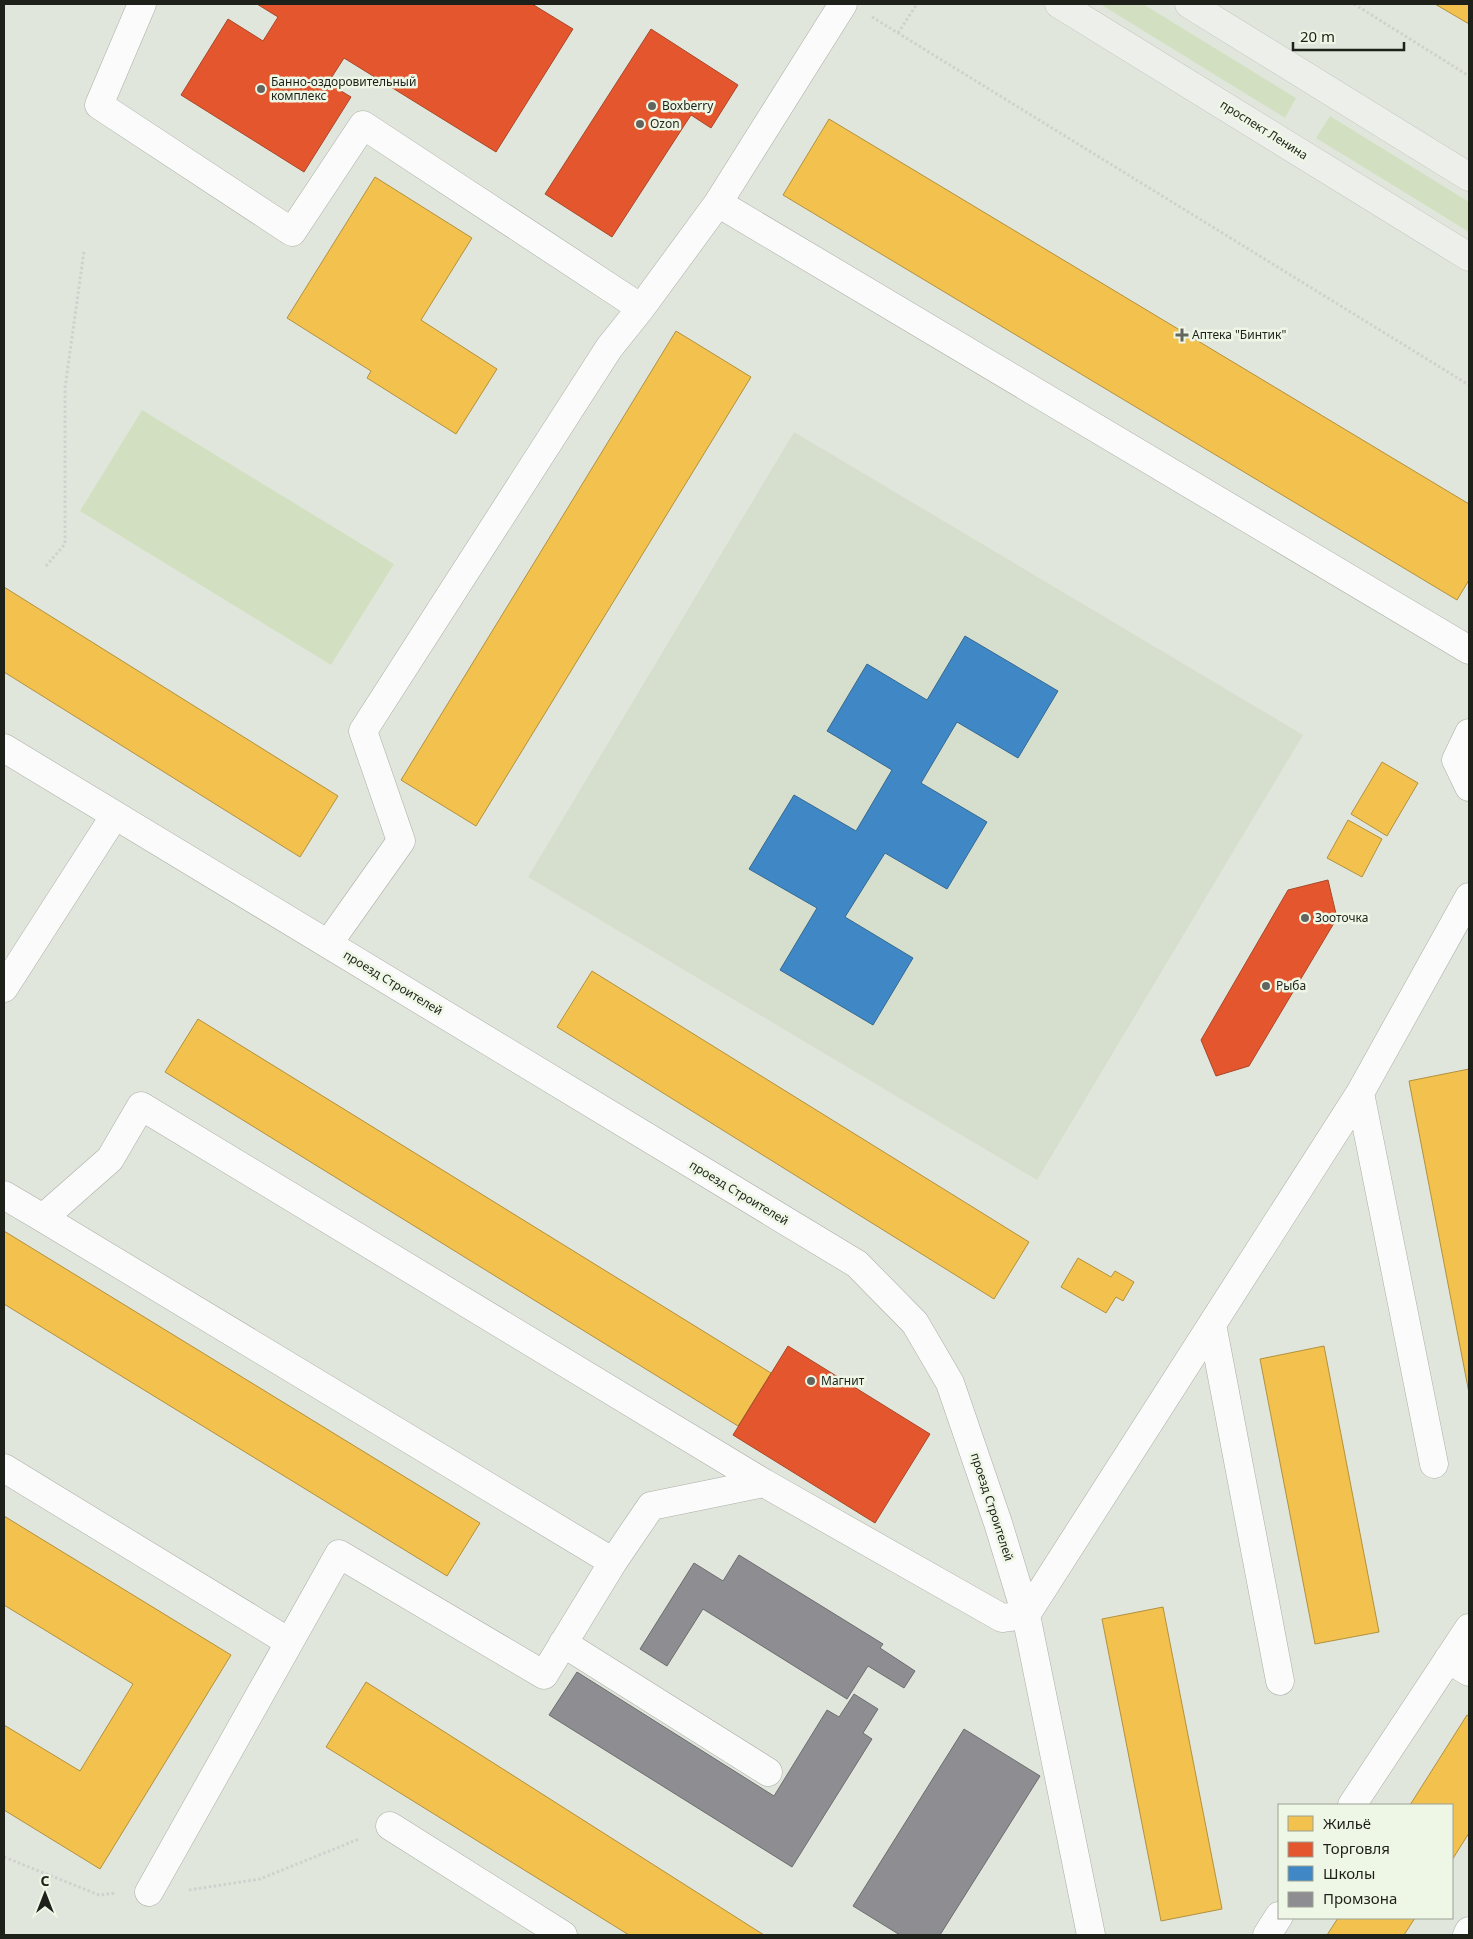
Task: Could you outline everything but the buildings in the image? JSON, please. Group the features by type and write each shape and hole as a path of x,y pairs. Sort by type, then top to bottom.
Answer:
{"main road":[{"name":"проспект Ленина","path":"1059,4 1469,257"},
{"path":"1203,7 1469,177"}],"street":[{"path":"142,4 98,105 292,232 363,125 641,308"},
{"path":"328,944 401,840 363,731 598,364 718,203 854,9"},
{"path":"718,203 1469,650"},
{"path":"1469,733 1456,760 1469,787"},
{"name":"проезд Строителей","path":"4,748 857,1264 915,1323 950,1383 998,1522 1026,1615 1091,1935"},
{"path":"4,988 115,815"},
{"path":"43,1218 110,1159 141,1106 764,1483 1002,1618 1026,1615 1360,1093 1469,898"},
{"path":"1360,1093 1434,1464"},
{"path":"4,1195 613,1562"},
{"path":"1212,1324 1280,1681"},
{"path":"4,1468 289,1642"},
{"path":"149,1892 339,1554 544,1675 613,1562 650,1506 764,1483"},
{"path":"1353,1804 1459,1666 1469,1628"},
{"path":"563,1643 768,1772"},
{"path":"390,1826 563,1935"},
{"path":"1267,1935 1278,1918"},
{"path":"1466,1935 1469,1931"}],"path":[{"path":"898,33 916,4"},
{"path":"1354,4 1469,76"},
{"path":"854,9 898,33 1469,385"},
{"path":"46,566 65,544 65,388 84,251"}],"shaded area":[{"path":"794,432 1303,735 1037,1180 528,877"}],"green space":[{"path":"1100,4 1143,4 1296,98 1285,118"},
{"path":"1330,116 1469,202 1469,232 1316,138"},
{"path":"142,410 394,564 331,665 80,511"}],"place":[{"name":"Банно-оздоровительный комплекс","path":"261,89"},
{"name":"Boxberry","path":"652,106"},
{"name":"Ozon","path":"640,124"},
{"name":"Аптека \"Бинтик\"","path":"1182,335"},
{"name":"Зооточка","path":"1305,918"},
{"name":"Рыба","path":"1266,986"},
{"name":"Магнит","path":"811,1381"}]}
